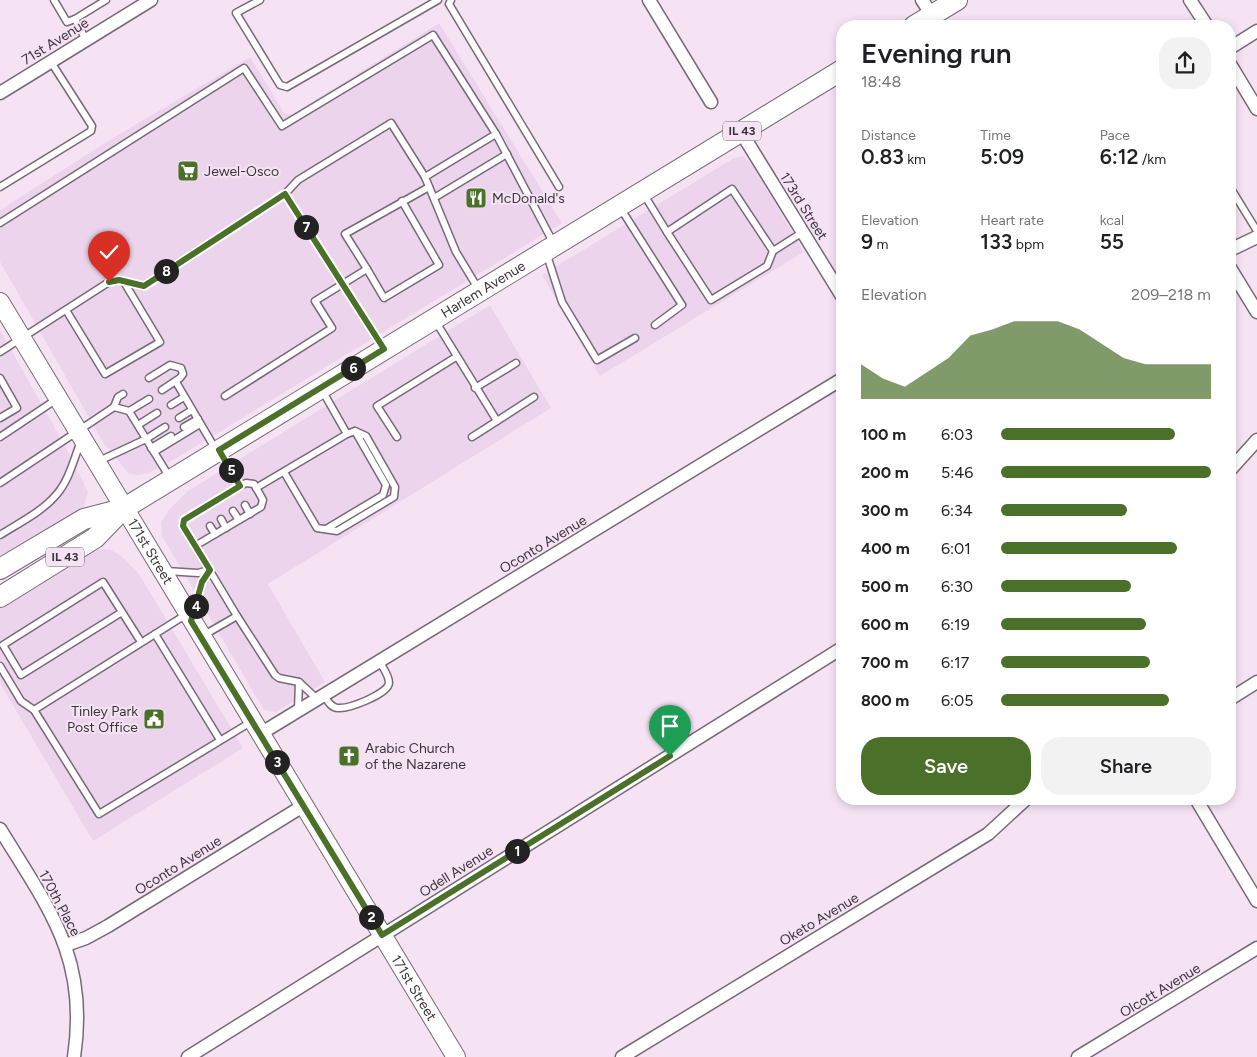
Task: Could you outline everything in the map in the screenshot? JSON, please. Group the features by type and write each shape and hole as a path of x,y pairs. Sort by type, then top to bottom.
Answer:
{"main road":[{"path":"918,20 927,8 956,0"},
{"name":"Harlem Avenue","path":"0,597 95,538 123,509 836,74"},
{"name":"Harlem Avenue","path":"0,570 84,519 123,509"}],"street":[{"name":"71st Avenue","path":"0,93 151,0"},
{"path":"649,0 711,102"},
{"path":"1190,0 1203,20"},
{"path":"1236,44 1257,31"},
{"path":"1236,74 1257,109"},
{"name":"173rd Street","path":"741,132 836,286"},
{"path":"1236,247 1257,237"},
{"path":"1236,278 1257,312"},
{"name":"171st Street","path":"0,302 160,571 456,1057"},
{"name":"Oconto Avenue","path":"256,728 298,711 836,383"},
{"path":"1236,463 1257,440"},
{"name":"Odell Avenue","path":"188,1057 836,652"},
{"path":"1236,695 1257,682"},
{"name":"Oketo Avenue","path":"622,1057 988,834 1019,805"},
{"path":"1200,805 1257,901"},
{"name":"Oconto Avenue","path":"66,945 86,938 108,926 303,806"},
{"name":"170th Place","path":"0,829 52,915 66,945 76,988 78,1008 74,1057"},
{"name":"Olcott Avenue","path":"1078,1057 1257,948"}],"lane":[{"path":"54,0 67,22 106,0"},
{"path":"260,0 236,13 280,85 287,87 438,0"},
{"path":"451,0 450,4 559,187"},
{"path":"75,19 86,40"},
{"path":"0,223 244,68 282,126 433,35 507,154 550,248 562,302 597,360 635,338"},
{"path":"0,187 91,131 92,126 51,62"},
{"path":"0,352 109,282 124,282 144,286 285,194 298,180 391,123 425,177 456,252 479,291"},
{"path":"425,177 496,134"},
{"path":"434,198 507,154"},
{"path":"402,201 439,265 384,298 345,234 402,201 429,187"},
{"path":"667,232 732,189 773,252"},
{"path":"642,192 711,300 768,266 773,252 803,232"},
{"path":"285,194 384,349"},
{"path":"1236,197 1257,231"},
{"path":"618,206 682,305 655,325"},
{"path":"225,396 332,328 315,301 367,269"},
{"path":"66,310 105,374 160,342 124,282"},
{"path":"434,319 497,421"},
{"path":"397,437 377,406 456,357"},
{"path":"475,388 516,363"},
{"path":"148,378 170,365 181,368 183,374 176,382 162,390"},
{"path":"0,378 17,408 0,418"},
{"path":"176,382 218,451 238,487 240,496"},
{"path":"320,388 347,434"},
{"path":"0,483 79,435 114,407 118,397 122,394"},
{"path":"171,405 184,397"},
{"path":"472,437 534,397"},
{"path":"0,437 58,399"},
{"path":"129,411 148,399"},
{"path":"114,407 129,411 171,479"},
{"path":"179,418 192,410"},
{"path":"138,425 157,414"},
{"path":"184,427 199,421"},
{"path":"153,450 199,421"},
{"path":"96,463 146,439 165,427"},
{"path":"323,530 333,526 383,495 386,490 386,485 355,431"},
{"path":"256,488 355,431 366,436 396,492 394,497 336,531 323,530 317,528 284,472"},
{"path":"0,535 44,507 57,494 68,474 79,435"},
{"path":"153,450 171,436"},
{"path":"195,546 261,508 263,500 254,484 246,482 184,520 183,526 195,546 210,570 237,616 274,675 279,678 299,682 332,706 338,708 354,706 385,691 389,685 388,678 379,661"},
{"path":"224,496 229,503"},
{"path":"212,503 216,510"},
{"path":"245,505 250,514"},
{"path":"200,510 205,517"},
{"path":"233,511 239,520"},
{"path":"221,519 226,528"},
{"path":"210,526 215,534"},
{"path":"160,571 188,573 210,570"},
{"path":"34,710 155,634 189,618 202,582 210,570"},
{"path":"122,612 21,674 3,645 103,582 142,642"},
{"path":"201,637 237,616"},
{"path":"155,634 220,740"},
{"path":"0,666 21,701 34,710 99,814 220,740 256,728"},
{"path":"298,711 299,682"}],"shaded area":[{"path":"439,23 562,223 180,456 149,473 129,474 103,442 0,262 0,210 108,141 250,57 284,113 291,115"},
{"path":"743,156 753,166 804,252 600,376 542,275 734,158"},
{"path":"490,305 551,408 268,584 325,682 276,712 264,710 162,536 161,522 169,510 188,491"},
{"path":"0,330 65,446 88,492 83,509 0,562"},
{"path":"111,550 121,556 139,574 243,748 93,841 0,683 0,605 92,551"}],"place":[{"name":"Jewel-Osco","path":"188,171"},
{"name":"McDonald's","path":"476,198"},
{"name":"Tinley Park Post Office","path":"154,719"},
{"name":"Arabic Church of the Nazarene","path":"349,756"}],"route":[{"path":"109,282 119,280 144,286 285,194 384,349 219,450 240,486 184,520 183,526 210,570 202,582 191,621 382,935 670,756"}]}
